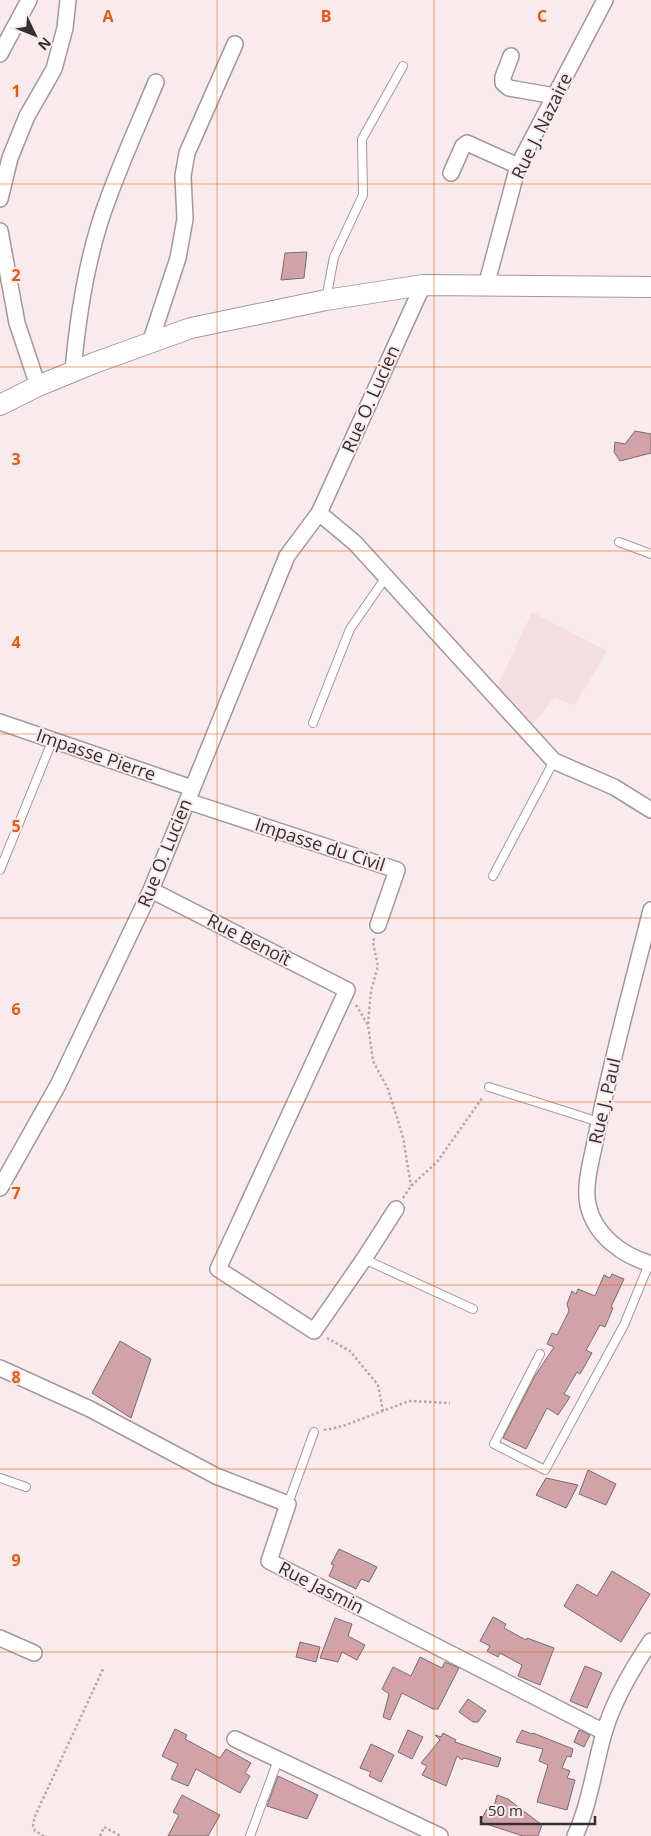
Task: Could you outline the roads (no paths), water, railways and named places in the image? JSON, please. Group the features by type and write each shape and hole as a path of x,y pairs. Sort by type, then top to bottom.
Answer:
{"main road":[{"path":"0,405 38,386 191,328 326,300 423,285 651,287"}],"street":[{"path":"0,199 10,158 27,116 54,69 65,28 68,0"},
{"name":"Rue J. Nazaire","path":"486,286 518,166 605,0"},
{"path":"0,54 26,2"},
{"path":"150,343 178,258 185,220 183,176 187,153 235,44"},
{"path":"511,56 503,76 503,83 509,88 555,96"},
{"path":"73,372 76,326 91,256 107,200 156,82"},
{"path":"451,173 463,146 467,143 518,166"},
{"path":"0,231 16,323 38,386"},
{"name":"Rue O. Lucien","path":"0,1188 58,1085 152,890 189,794 287,556 319,513 423,285"},
{"path":"319,513 355,543 554,761 614,787 651,810"},
{"name":"Impasse Pierre","path":"0,722 53,740 189,794"},
{"name":"Impasse du Civil","path":"189,794 397,870 378,925"},
{"name":"Rue Benoît","path":"152,890 347,990 218,1269 314,1331 364,1259"},
{"name":"Rue J. Paul","path":"650,1264 629,1255 612,1244 600,1232 588,1204 587,1186 599,1122 651,910"},
{"path":"364,1259 396,1210"},
{"path":"0,1368 90,1409 216,1476 288,1504"},
{"name":"Rue Jasmin","path":"288,1504 268,1561 604,1732"},
{"path":"0,1638 34,1653"},
{"path":"575,1836 584,1816 604,1732 633,1667 651,1640"},
{"path":"235,1739 440,1836"}],"lane":[{"path":"326,300 334,257 363,195 362,139 403,66"},
{"path":"618,542 651,554"},
{"path":"314,723 350,629 386,577"},
{"path":"0,870 53,740"},
{"path":"493,876 554,761"},
{"path":"490,1087 599,1122"},
{"path":"364,1259 473,1309"},
{"path":"540,1354 494,1444 545,1470 624,1325 650,1264"},
{"path":"288,1504 314,1432"},
{"path":"0,1478 26,1487"},
{"path":"250,1836 278,1760"}]}
